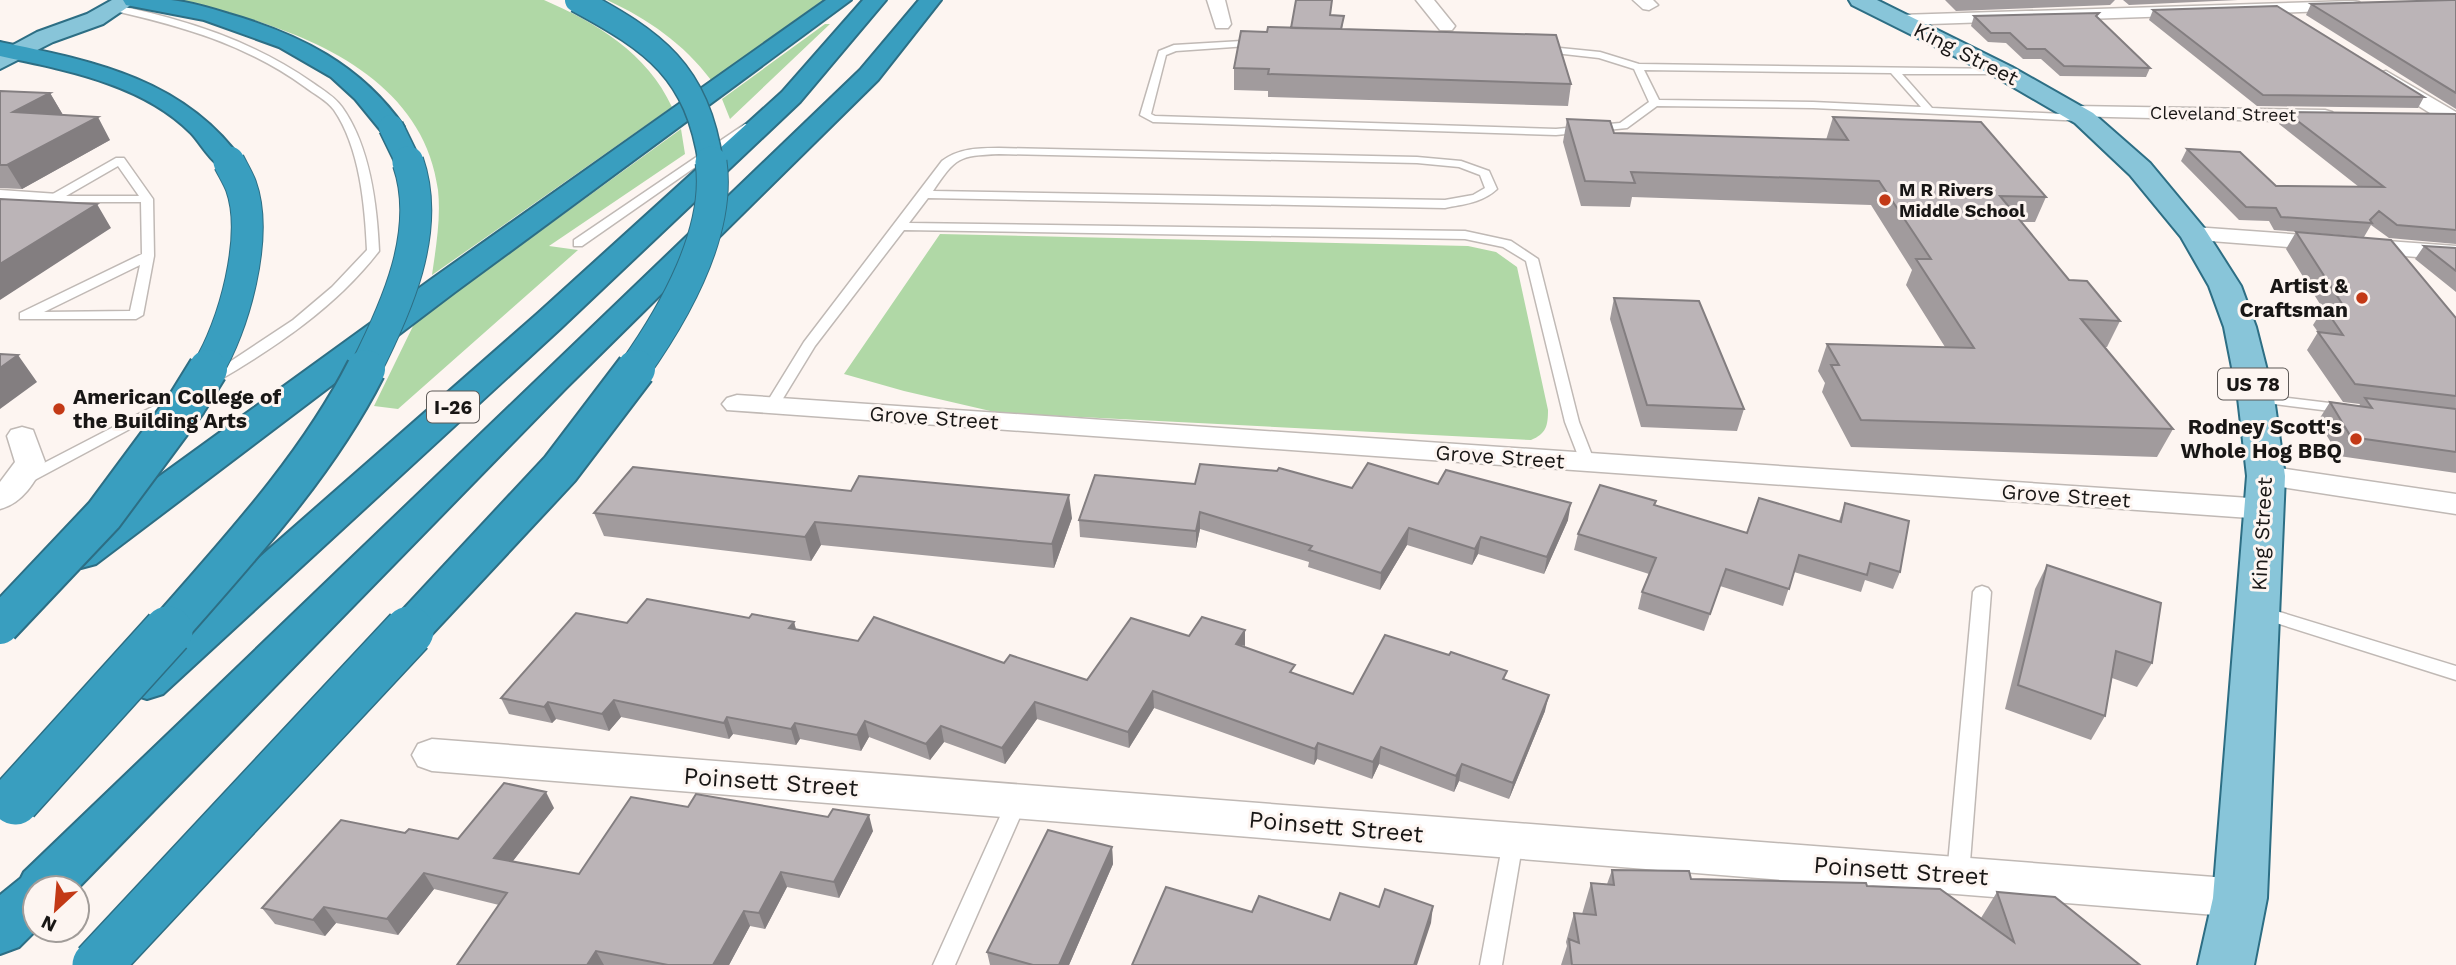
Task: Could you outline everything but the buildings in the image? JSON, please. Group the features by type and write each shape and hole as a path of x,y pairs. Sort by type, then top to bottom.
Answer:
{"highway":[{"path":"97,965 560,469 624,387 674,311 698,254 712,199 713,156 706,125 692,92 652,45 611,16 577,0"},
{"path":"0,616 444,285 839,0"},
{"name":"I-26","path":"8,807 539,330 791,97 875,0"},
{"name":"I-26","path":"57,874 554,381 869,75 930,0"},
{"path":"8,807 209,585 300,473 352,398 381,345 399,297 411,250 417,202 404,150 391,127 368,98 349,80 320,60 267,34 206,16 125,3"},
{"path":"0,625 104,515 187,403 215,358 232,316 248,243 242,188 229,162 197,125 177,108 154,95 89,71 6,55"},
{"path":"0,930 21,910"}],"main road":[{"path":"45,37 55,20 90,0"},
{"name":"King Street","path":"1860,0 2004,72 2079,115 2140,169 2194,234 2225,286 2240,327 2256,398 2265,492 2240,898 2226,965"},
{"path":"6,55 95,19 125,3"}],"street":[{"path":"1216,0 1222,24"},
{"path":"1425,0 1446,26"},
{"path":"1900,20 2269,4 2373,5"},
{"path":"2269,4 2310,30"},
{"path":"2369,66 2454,119"},
{"name":"Cleveland Street","path":"2079,115 2339,116"},
{"path":"2409,117 2454,119"},
{"path":"0,197 50,200"},
{"path":"2194,234 2456,253"},
{"name":"Grove Street","path":"737,404 1587,463 2265,492 2456,504"},
{"path":"10,490 30,462 22,436"},
{"name":"Poinsett Street","path":"432,755 2240,898"}],"lane":[{"path":"10,490 260,351 345,284 373,251 373,230 358,152 337,107 283,65 234,42 146,13 125,3"},
{"path":"1270,42 1174,48 1162,53 1145,115 1153,119 1556,132 1623,125 1655,103 2079,115"},
{"path":"1529,49 1600,55 1638,67 2004,72"},
{"path":"1638,67 1655,103"},
{"path":"1893,70 1929,110"},
{"path":"578,243 791,97"},
{"path":"771,407 809,345 946,163 954,157 973,152 999,151 1417,160 1461,164 1485,173 1491,189 1477,198 1445,204 925,194"},
{"path":"50,200 120,160 148,199 148,256 136,315 25,316 148,256"},
{"path":"50,200 148,199"},
{"path":"901,226 1465,235 1507,244 1532,259 1572,422 1587,463"},
{"path":"2256,398 2362,411"},
{"path":"1958,875 1982,592"},
{"path":"2258,611 2456,673"},
{"path":"944,965 1017,801"},
{"path":"1491,965 1513,841"}],"green space":[{"path":"173,0 544,0 601,30 634,55 649,71 672,107 432,275 438,222 438,190 426,147 405,111 375,80 339,56 299,36 214,9"},
{"path":"607,0 823,0 711,80 689,55 664,34 637,15"},
{"path":"825,24 830,24 730,119 722,99"},
{"path":"681,129 685,154 549,246 578,250 398,409 374,406 415,322"},
{"path":"940,234 1468,246 1496,252 1517,267 1548,410 1547,425 1540,435 1531,440 999,413 844,374"}],"place":[{"name":"M R Rivers Middle School","path":"1885,200"},
{"name":"Artist & Craftsman","path":"2362,298"},
{"name":"American College of the Building Arts","path":"59,409"},
{"name":"Rodney Scott's Whole Hog BBQ","path":"2356,439"}]}
